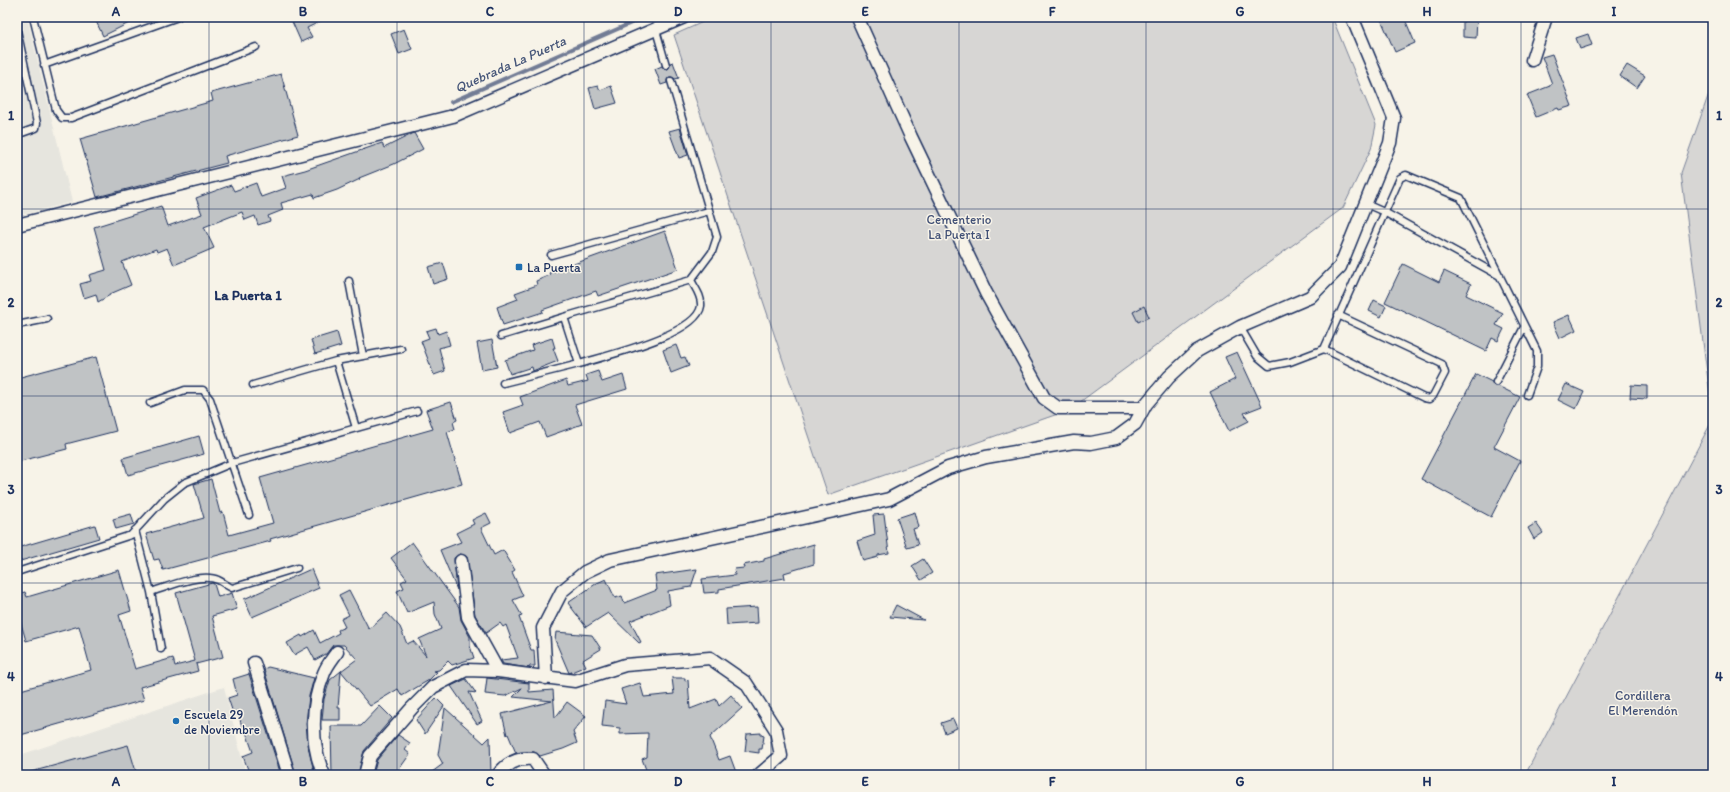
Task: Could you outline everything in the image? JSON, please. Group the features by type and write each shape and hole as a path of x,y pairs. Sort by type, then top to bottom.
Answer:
{"street":[{"path":"17,225 453,116 684,17"},
{"path":"857,17 911,137 982,286 1044,398 1058,408 1144,408"},
{"path":"546,678 543,628 562,591 585,572 610,560 889,499 948,468 986,457 1074,442 1091,443 1116,438 1135,424 1144,408 1169,377 1197,350 1240,327 1310,297 1340,267 1390,143 1394,118 1352,17"},
{"path":"1532,60 1546,17"},
{"path":"461,561 468,618 498,671"},
{"path":"324,775 314,743 316,701 324,673 337,652"},
{"path":"365,775 370,756 433,687 466,670 498,671 575,681 625,665 710,658 746,683 776,730 781,756 758,775"},
{"path":"254,663 289,775"},
{"path":"498,775 511,762 523,758 533,759 544,775"}],"lane":[{"path":"33,17 56,110 62,118 71,118 256,47"},
{"path":"44,65 178,17"},
{"path":"17,30 38,122 36,128 22,133"},
{"path":"656,30 666,65"},
{"path":"501,336 691,280 712,252 717,237 671,81"},
{"path":"1240,327 1257,356 1269,366 1290,362 1324,348 1400,178 1406,175 1461,198 1537,351 1537,367 1527,395"},
{"path":"1366,204 1384,212 1500,276"},
{"path":"551,255 709,211"},
{"path":"503,383 579,364 661,339 681,329 697,315 701,307 701,298 691,280"},
{"path":"349,282 363,356"},
{"path":"1324,348 1424,398 1429,399 1433,396 1445,373 1442,364 1338,315"},
{"path":"564,317 579,364"},
{"path":"17,325 47,319"},
{"path":"1496,382 1524,327"},
{"path":"253,385 336,361 401,349"},
{"path":"336,361 356,428"},
{"path":"150,403 185,390 203,390 210,399 249,515"},
{"path":"17,572 131,535 164,499 184,482 232,463 417,411"},
{"path":"135,530 151,592 161,649"},
{"path":"151,592 188,581 208,577 219,580 232,588 297,568"}],"shaded area":[{"path":"17,17 27,17 72,202 17,216"},
{"name":"Escuela 29 de Noviembre","path":"224,687 246,775 17,775 17,756"}],"green space":[{"name":"Cementerio La Puerta I","path":"714,17 1332,17 1376,125 1371,149 1343,208 1069,410 828,495 674,35"},
{"path":"1713,82 1713,419 1681,173"},
{"name":"Cordillera El Merendón","path":"1713,419 1713,775 1525,775"}],"building":[{"path":"94,17 141,17 103,36"},
{"path":"290,17 329,17 307,28 312,37 301,42"},
{"path":"1380,17 1404,17 1415,43 1395,52"},
{"path":"1463,17 1477,17 1476,38 1463,37"},
{"path":"404,29 412,49 399,54 391,34"},
{"path":"1588,34 1592,45 1580,49 1576,38"},
{"path":"1552,54 1572,106 1559,110 1558,108 1536,117 1527,95 1552,84 1542,57"},
{"path":"673,62 679,78 675,79 669,77 667,83 661,85 655,69 662,66 665,69 668,69 670,63"},
{"path":"1627,65 1645,76 1637,88 1620,76"},
{"path":"281,74 298,135 225,156 227,163 97,197 80,139 213,101 211,93"},
{"path":"598,86 600,90 611,86 617,103 595,109 589,88"},
{"path":"680,128 688,155 679,158 669,131"},
{"path":"414,133 423,149 394,164 359,178 360,179 337,190 314,198 313,194 281,203 283,210 268,216 270,221 258,225 255,216 245,220 242,212 204,227 214,248 174,265 167,248 157,252 156,249 122,262 131,285 110,294 98,302 96,294 84,298 80,284 91,281 89,275 106,270 94,227 161,206 168,226 202,214 196,198 231,185 234,191 256,183 261,197 286,188 282,176 305,170 382,143 384,148"},
{"path":"665,231 678,269 598,296 596,291 542,310 543,312 503,325 497,307 518,299 515,293 537,285 536,281 550,275 549,273"},
{"path":"443,263 448,279 433,284 428,267"},
{"path":"1403,264 1439,282 1444,271 1471,284 1466,295 1503,313 1496,325 1504,329 1498,341 1492,338 1486,351 1385,302"},
{"path":"1374,300 1386,306 1381,317 1369,311"},
{"path":"1144,306 1149,317 1138,322 1133,312"},
{"path":"1569,315 1576,330 1560,338 1553,322"},
{"path":"436,328 438,334 446,331 450,345 439,348 445,371 434,375 421,341 429,338 426,331"},
{"path":"337,332 341,346 315,354 311,340"},
{"path":"552,338 555,348 553,348 558,361 533,371 532,367 510,374 505,360 533,350 531,345"},
{"path":"492,340 497,367 482,370 477,343"},
{"path":"676,345 681,358 685,357 689,366 671,373 663,350"},
{"path":"1237,352 1262,406 1244,413 1249,421 1229,431 1210,392 1235,379 1225,357"},
{"path":"96,357 116,431 66,444 67,449 17,462 17,378"},
{"path":"598,371 602,382 623,375 627,389 575,405 582,424 546,437 540,422 510,433 503,412 523,405 520,397 566,380 568,386 588,381 586,375"},
{"path":"1476,374 1492,382 1494,386 1498,386 1520,397 1494,447 1520,461 1491,517 1421,479"},
{"path":"1566,384 1584,392 1576,409 1558,400"},
{"path":"1631,385 1647,386 1647,399 1630,398"},
{"path":"451,402 457,420 453,422 455,429 447,432 462,484 270,539 271,541 163,570 159,559 154,560 146,534 204,518 194,484 211,479 220,513 223,512 229,535 273,523 260,478 433,429 426,410"},
{"path":"199,436 204,454 128,475 123,458"},
{"path":"915,512 919,527 913,529 918,545 907,548 897,518"},
{"path":"486,513 491,523 481,528 494,555 503,550 515,570 512,572 523,596 513,600 522,616 519,617 531,650 534,650 535,666 529,666 529,668 503,664 501,660 518,658 506,625 503,627 500,623 486,633 475,615 467,557 460,554 454,558 457,590 440,550 461,542 456,533 474,524 472,520"},
{"path":"131,514 134,524 116,529 113,519"},
{"path":"884,514 889,553 878,555 878,557 863,561 857,541 875,535 873,515"},
{"path":"1536,523 1543,533 1534,539 1528,528"},
{"path":"95,525 99,538 17,562 17,548"},
{"path":"412,542 459,607 461,620 470,637 470,646 474,658 452,665 448,661 439,670 434,671 437,672 429,680 402,696 398,689 370,706 341,671 357,659 344,645 333,645 326,654 315,660 308,647 294,655 287,643 314,630 320,643 339,633 338,630 345,627 341,619 349,615 339,595 349,590 369,629 387,613 400,627 407,644 413,641 426,656 419,639 441,629 435,614 434,602 407,613 397,591 404,588 401,582 407,579 391,558"},
{"path":"814,544 814,564 784,573 785,578 719,589 719,592 704,593 702,579 735,575 734,569 744,568 743,565 764,561 764,559"},
{"path":"923,559 932,573 921,580 912,566"},
{"path":"311,569 319,588 252,617 244,599"},
{"path":"697,569 691,587 668,591 670,605 630,621 641,642 639,643 608,613 586,627 568,603 597,583 606,579 615,598 622,596 624,603 657,590 655,575"},
{"path":"119,570 131,611 119,615 135,669 173,658 175,666 195,661 176,593 212,583 214,584 218,597 232,593 237,609 212,616 223,657 196,664 198,671 140,687 144,700 17,736 17,691 91,670 79,626 26,641 17,609 17,594 25,592 27,597"},
{"path":"896,605 924,620 890,617"},
{"path":"757,607 758,623 727,625 726,609"},
{"path":"556,632 592,635 601,649 583,660 586,666 569,673 555,640"},
{"path":"268,667 314,678 309,696 306,724 309,751 315,775 296,775 264,669"},
{"path":"341,671 338,708 340,708 340,720 322,720 324,699 330,680"},
{"path":"249,674 281,775 250,775 243,756 253,752 238,714 234,716 228,698 237,695 233,679"},
{"path":"487,678 529,683 529,692 553,690 555,718 567,702 586,716 573,732 577,743 540,756 534,752 516,753 508,734 507,735 502,714 552,701 513,697 522,688 505,696 485,694"},
{"path":"672,678 685,678 685,681 688,680 690,709 716,699 719,706 731,695 742,708 710,737 719,760 730,756 737,775 648,775 642,759 647,757 648,733 620,734 620,728 602,726 605,701 626,704 621,689 640,683 644,697 674,694"},
{"path":"466,679 476,693 469,692 482,721 477,724 451,686"},
{"path":"436,698 444,706 425,734 416,720"},
{"path":"380,706 392,718 364,751 358,775 332,775 331,726 361,726"},
{"path":"445,708 484,743 490,737 491,775 428,775 443,764 438,755"},
{"path":"953,719 957,728 945,733 941,723"},
{"path":"761,733 761,735 764,736 762,749 759,749 759,753 745,751 747,734"},
{"path":"398,735 410,743 405,750 410,754 395,775 373,775 377,760"},
{"path":"128,745 137,775 32,775 31,772"}],"waterway":[{"name":"Quebrada La Puerta","path":"451,102 645,17"}],"place":[{"name":"La Puerta","path":"519,267"},
{"name":"Escuela 29 de Noviembre","path":"176,721"}],"district":[{"name":"La Puerta 1","path":"248,295"}]}
